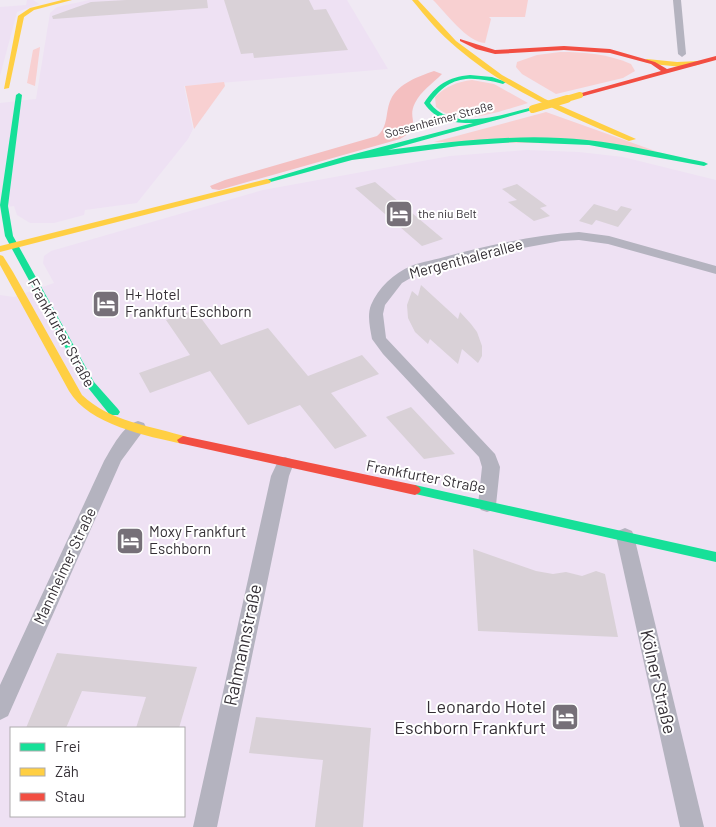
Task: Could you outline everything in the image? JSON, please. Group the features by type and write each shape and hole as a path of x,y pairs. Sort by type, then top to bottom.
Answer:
{"main road":[{"path":"62,233 24,227 4,219 5,152 22,88 2,91 20,16 32,9 69,0"},
{"path":"32,24 33,16 52,3 74,0"},
{"path":"415,0 460,43 518,83 604,128 716,168"},
{"path":"418,112 423,97 461,65 462,57 460,43 425,0"},
{"path":"460,43 490,51 529,51 561,47 598,49 620,53 642,62 660,66 666,73"},
{"path":"518,83 509,66 517,55 529,51"},
{"name":"Sossenheimer Straße","path":"0,249 16,249 716,58"},
{"path":"642,62 699,63"},
{"path":"638,80 642,62"},
{"path":"490,120 466,121 441,117 430,111 427,103 431,94 441,85 451,80 464,76 486,77 518,83 646,138"},
{"path":"380,150 408,139 422,127 444,133"},
{"path":"346,159 458,144 529,140 594,144 704,164"},
{"path":"662,144 716,162"},
{"name":"Sossenheimer Straße","path":"0,258 16,249 62,233 170,206"},
{"name":"Frankfurter Straße","path":"4,219 16,249 90,384 112,410 135,426"},
{"name":"Frankfurter Straße","path":"0,258 19,286 50,350 80,399 109,417 179,440 285,464 487,505 716,557"},
{"path":"0,278 19,286"}],"street":[{"path":"676,0 682,54"},
{"name":"Mergenthalerallee","path":"487,505 491,467 486,454 388,351 379,339 376,314 378,305 389,288 397,280 416,270 479,252 561,236 609,240 716,270"},
{"name":"Mannheimer Straße","path":"0,709 113,461 135,426"},
{"name":"Rahmannstraße","path":"205,827 280,476 285,464"},
{"name":"Kölner Straße","path":"624,536 692,827"}],"shaded area":[{"path":"27,0 33,0 39,4 17,12 0,76 0,7 26,5"},
{"path":"89,0 347,0 388,69 184,86 193,129 188,139 137,203 85,210 84,215 54,223 30,223 17,215 14,206 0,208 0,103 36,99 50,13 57,7"},
{"path":"433,0 528,0 525,17 489,17 491,19 485,43 471,38"},
{"path":"40,47 35,86 27,83 33,50"},
{"path":"560,52 587,53 614,58 631,64 635,71 623,78 556,94 522,74 516,67 517,62 537,55"},
{"path":"434,71 442,74 417,99 412,114 413,126 400,139 219,190 212,189 210,186 377,136 385,124 389,104 394,94 409,81"},
{"path":"472,80 494,84 528,103 481,116 469,117 446,113 436,107 435,97 443,90 457,83"},
{"path":"224,82 225,86 194,129 185,86"},
{"path":"546,112 658,152 613,144 434,142"},
{"path":"526,150 579,152 623,157 716,180 716,827 0,827 0,295 14,297 54,283 43,263 44,256 51,251 263,190 450,156"}],"building":[{"path":"207,0 208,8 53,19 52,16 91,2"},
{"path":"224,0 309,0 314,10 326,9 348,50 254,58 253,53 241,54"},
{"name":"the niu Belt","path":"375,182 443,239 422,246 355,188"},
{"path":"517,184 547,206 540,208 550,216 534,221 508,202 517,200 502,189"},
{"path":"594,204 617,211 621,206 632,209 618,227 596,220 592,225 579,221"},
{"path":"421,285 458,319 460,312 477,332 482,346 482,356 478,363 462,349 458,364 430,339 428,344 415,332 408,318 407,305 412,291 418,296"},
{"path":"195,310 221,345 268,328 308,376 362,355 379,374 331,393 367,436 335,449 300,405 248,425 210,371 150,393 139,373 190,355 166,320"},
{"path":"411,407 455,454 424,459 386,417"},
{"path":"473,549 536,571 553,574 566,572 582,576 596,571 605,574 618,637 478,631"},
{"path":"57,653 197,667 179,727 136,727 146,697 82,691 66,727 26,727"},
{"path":"256,717 371,728 363,827 315,827 323,760 249,753"}],"traffic: fast":[{"path":"490,120 464,121 446,118 432,110 427,103 434,93 450,80 480,77 503,82"},
{"path":"19,95 4,206 9,236 90,384 114,412"},
{"path":"267,181 533,109"},
{"path":"346,159 488,141 545,140 606,145 704,164"},
{"path":"415,490 716,557"}],"traffic: slow":[{"path":"6,88 21,16 32,9 69,0"},
{"path":"415,0 454,43 500,77 564,111 632,139"},
{"path":"647,61 677,64 699,63"},
{"path":"533,109 580,95"},
{"path":"0,249 267,181"},
{"path":"0,258 74,391 81,400 117,421 183,440"}],"traffic: jam":[{"path":"462,40 478,48 495,52 564,48 610,51 653,63 662,68 666,73"},
{"path":"580,95 716,58"},
{"path":"183,440 415,490"}],"place":[{"name":"the niu Belt","path":"399,214"},
{"name":"H+ Hotel Frankfurt Eschborn","path":"106,304"},
{"name":"Moxy Frankfurt Eschborn","path":"130,541"},
{"name":"Leonardo Hotel Eschborn Frankfurt","path":"565,717"}]}
